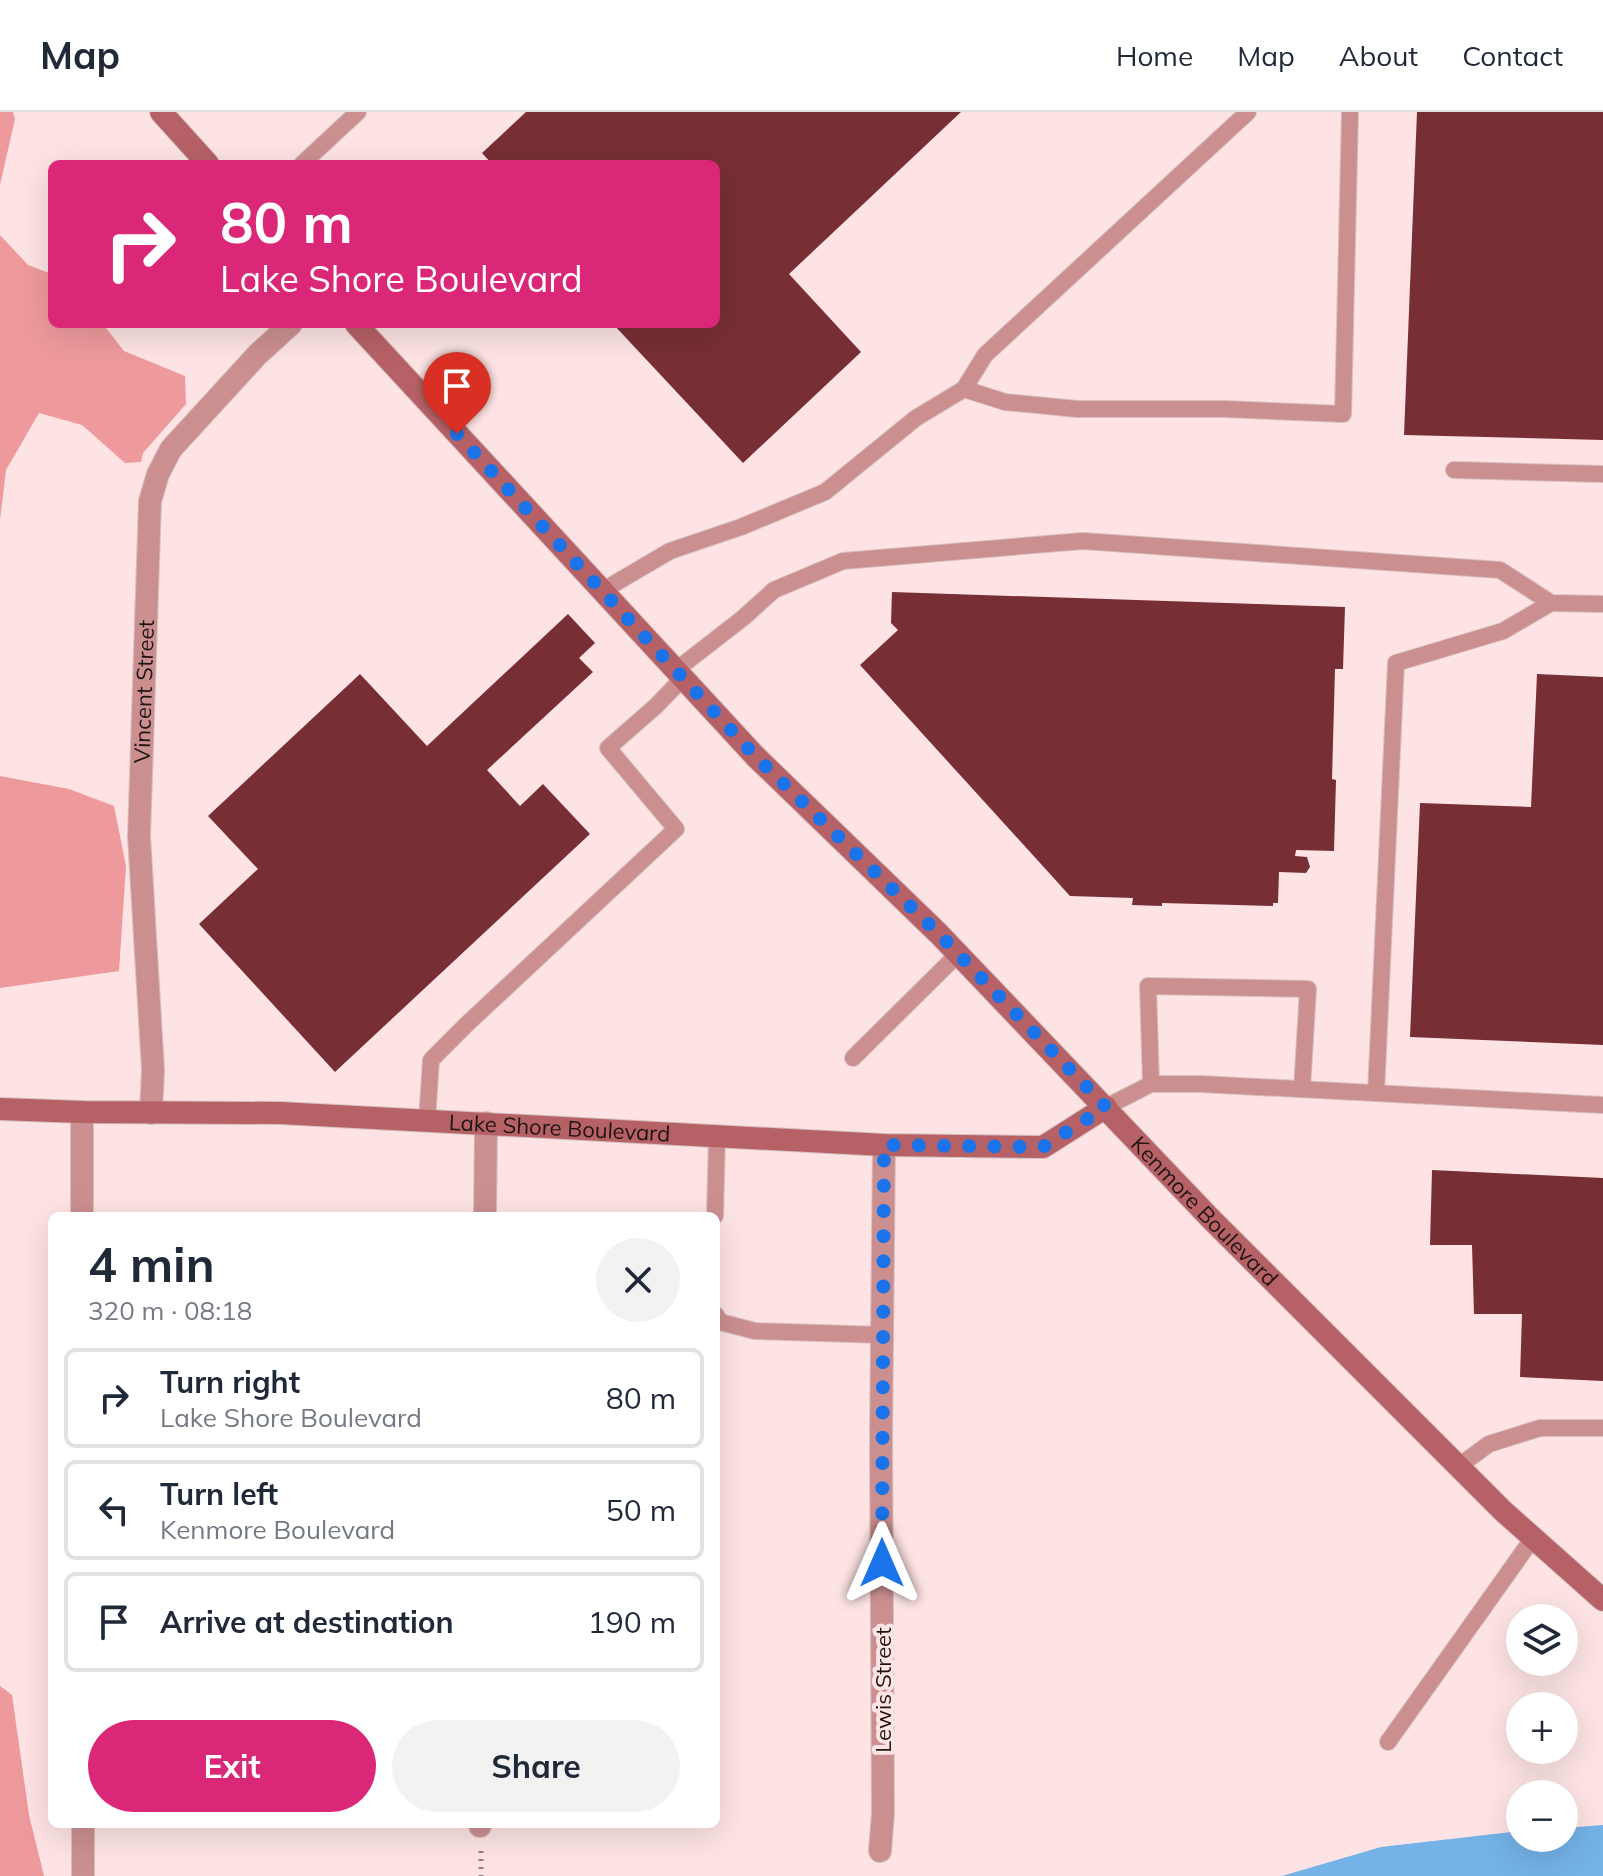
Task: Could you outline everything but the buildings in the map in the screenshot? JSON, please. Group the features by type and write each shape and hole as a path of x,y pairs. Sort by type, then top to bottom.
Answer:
{"main road":[{"path":"161,112 204,160"},
{"name":"Kenmore Boulevard","path":"360,328 756,757 958,954 1210,1218 1503,1511 1603,1600"},
{"name":"Lake Shore Boulevard","path":"0,1109 280,1113 884,1145 1043,1147 1106,1107"}],"street":[{"name":"Vincent Street","path":"151,1113 153,1070 139,836 150,501 158,474 171,449 258,354 287,328"},
{"path":"82,1112 82,1212"},
{"path":"485,1212 486,1123"},
{"name":"Lewis Street","path":"880,1851 883,1813 881,1438 884,1145"},
{"path":"83,1828 83,1876"}],"lane":[{"path":"306,160 358,112"},
{"path":"602,591 670,551 741,527 825,492 916,418 964,389 985,355 1248,112"},
{"path":"964,389 1005,402 1077,409 1224,409 1343,414 1350,112"},
{"path":"1454,470 1603,474"},
{"path":"427,1120 431,1060 676,829 608,748 656,706 680,674 774,590 843,561 1083,541 1500,570 1551,603"},
{"path":"1376,1093 1396,663 1503,631 1551,603 1603,604"},
{"path":"853,1058 958,954"},
{"path":"1151,1084 1148,986 1308,989 1302,1089"},
{"path":"1106,1107 1151,1084 1603,1105"},
{"path":"715,1212 717,1136"},
{"path":"720,1322 755,1331 883,1335"},
{"path":"1459,1466 1489,1444 1540,1428 1603,1428"},
{"path":"1388,1742 1533,1538"}],"shaded area":[{"path":"0,112 13,112 15,119 0,185"},
{"path":"0,235 28,265 48,272 48,328 106,328 124,351 185,376 186,404 143,453 141,462 125,463 82,425 39,413 6,470 0,520"},
{"path":"0,776 69,789 114,806 126,866 119,971 0,988"},
{"path":"0,1686 12,1695 29,1815 44,1876 0,1876"}],"water":[{"path":"1603,1825 1603,1876 1282,1876 1381,1847 1506,1833 1506,1852 1578,1852 1578,1827"}],"route":[{"path":"457,434 756,757 939,934 1106,1107 1043,1147 884,1145 882,1563"}]}
